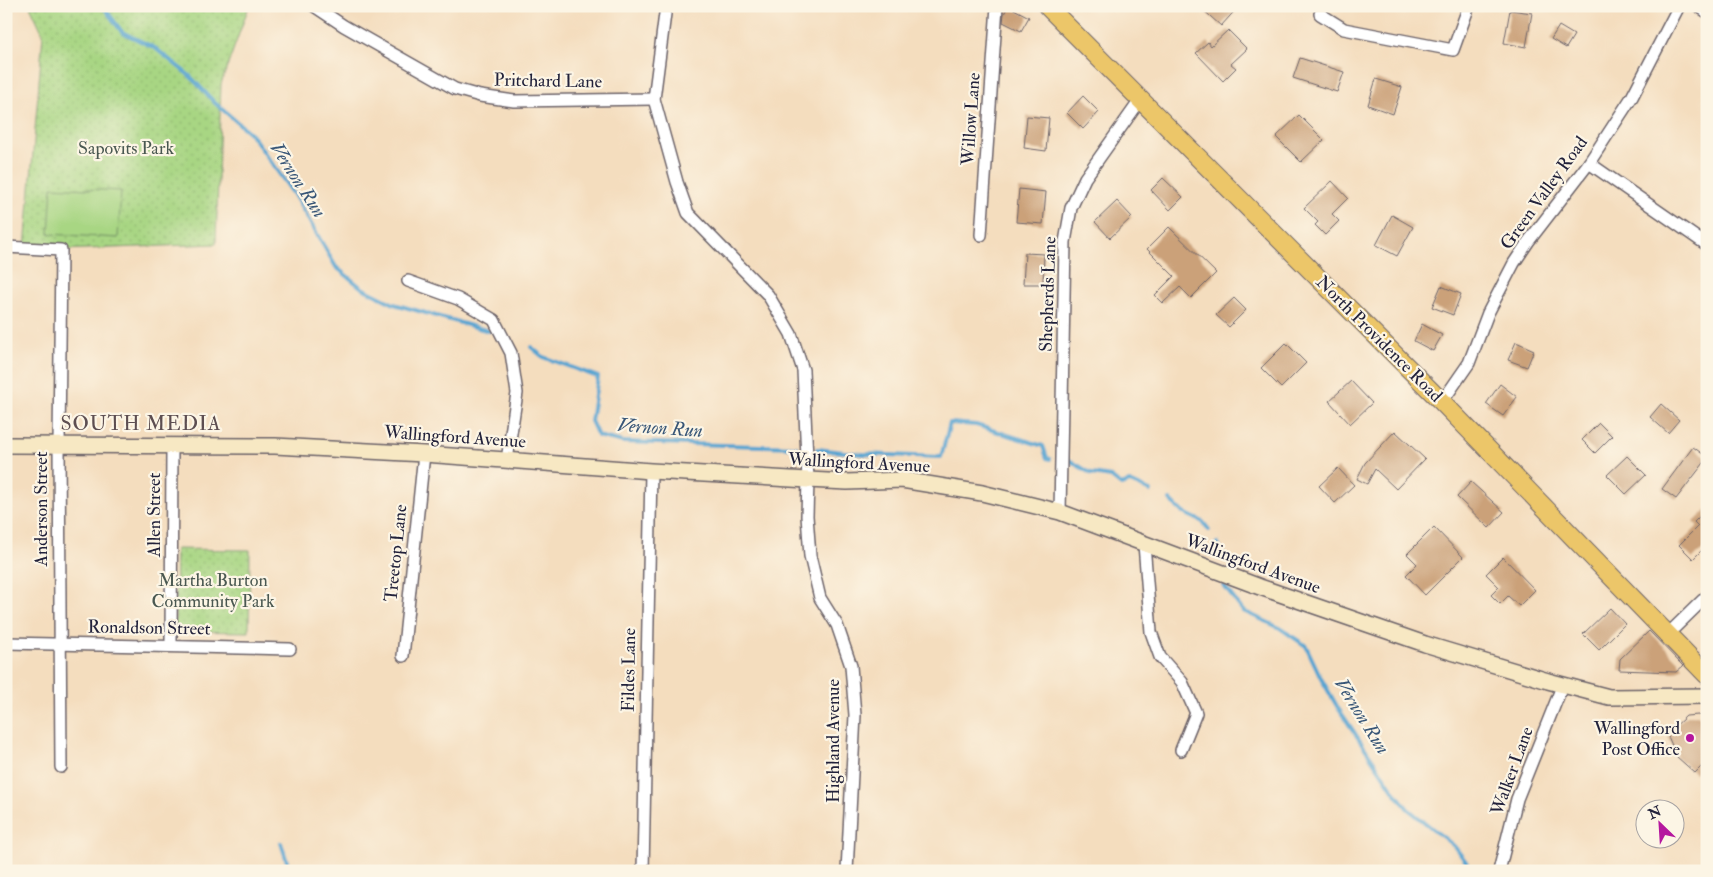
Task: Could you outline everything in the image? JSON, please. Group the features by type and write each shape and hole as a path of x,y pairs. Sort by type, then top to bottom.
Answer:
{"main road":[{"name":"North Providence Road","path":"1047,6 1442,402 1707,675"}],"street":[{"name":"Pritchard Lane","path":"314,6 344,26 455,89 480,96 514,101 654,99"},
{"name":"Highland Avenue","path":"666,6 654,99 677,182 688,213 768,295 791,334 803,370 810,556 820,598 837,625 851,666 855,715 847,871"},
{"name":"Willow Lane","path":"981,235 997,6"},
{"path":"1320,14 1344,29 1453,50 1469,6"},
{"name":"Green Valley Road","path":"1442,402 1469,363 1488,313 1514,263 1589,163 1632,97 1678,6"},
{"path":"1698,6 1707,12"},
{"name":"Shepherds Lane","path":"1060,512 1065,242 1071,208 1085,178 1141,99"},
{"path":"1589,163 1707,245"},
{"name":"Anderson Street","path":"6,247 61,250 59,644 62,767"},
{"path":"408,281 458,299 494,320 511,352 517,393 507,460"},
{"name":"Wallingford Avenue","path":"6,445 275,446 424,454 808,480 847,482 902,480 982,493 1060,512 1260,588 1425,644 1610,697 1707,696"},
{"name":"Allen Street","path":"171,645 172,445"},
{"name":"Treetop Lane","path":"403,656 424,454"},
{"name":"Fildes Lane","path":"643,871 650,470"},
{"path":"1144,544 1151,632 1160,657 1182,682 1196,713 1181,750"},
{"path":"1667,635 1707,596"},
{"name":"Ronaldson Street","path":"6,643 290,648"},
{"name":"Walker Lane","path":"1499,871 1517,799 1563,684"}],"green space":[{"name":"Sapovits Park","path":"30,6 249,6 221,84 216,244 61,250 25,248 43,34"},
{"path":"52,187 121,191 118,238 49,234"},
{"name":"Martha Burton Community Park","path":"176,549 250,550 249,632 175,631"}],"building":[{"path":"1008,6 1029,17 1021,31 1003,22"},
{"path":"1199,6 1239,6 1221,26"},
{"path":"1510,10 1532,13 1526,47 1504,43"},
{"path":"1559,26 1574,35 1566,48 1551,39"},
{"path":"1228,30 1247,49 1231,64 1236,68 1223,81 1196,53 1208,42 1211,46"},
{"path":"1300,58 1344,72 1337,92 1293,78"},
{"path":"1376,79 1402,87 1393,114 1368,105"},
{"path":"1083,96 1099,112 1083,129 1067,113"},
{"path":"1299,115 1324,140 1301,162 1276,137"},
{"path":"1027,116 1049,118 1046,151 1024,148"},
{"path":"1163,178 1183,197 1170,210 1151,190"},
{"path":"1332,181 1348,198 1332,214 1339,221 1325,235 1315,225 1318,222 1304,208"},
{"path":"1019,189 1046,192 1043,224 1016,222"},
{"path":"1117,201 1132,217 1110,238 1095,222"},
{"path":"1392,215 1413,227 1397,256 1376,245"},
{"path":"1169,227 1216,273 1191,298 1180,287 1163,303 1155,295 1174,276 1147,249"},
{"path":"1025,253 1044,254 1043,284 1023,284"},
{"path":"1441,286 1461,294 1453,315 1432,307"},
{"path":"1234,298 1246,310 1229,327 1216,315"},
{"path":"1422,324 1442,335 1433,351 1414,341"},
{"path":"1516,342 1534,350 1527,367 1508,360"},
{"path":"1286,343 1306,363 1281,388 1261,368"},
{"path":"1351,381 1372,403 1350,424 1329,401"},
{"path":"1500,384 1517,397 1503,416 1486,404"},
{"path":"1661,404 1679,420 1668,433 1650,417"},
{"path":"1599,423 1612,436 1595,453 1582,440"},
{"path":"1395,431 1425,459 1396,489 1375,469 1367,484 1357,479 1365,463"},
{"path":"1693,447 1707,457 1707,459 1676,499 1662,489"},
{"path":"1627,456 1646,475 1626,494 1607,475"},
{"path":"1338,468 1354,485 1335,503 1319,486"},
{"path":"1471,482 1504,512 1489,528 1457,497"},
{"path":"1707,509 1707,545 1693,559 1679,545 1698,526 1694,522"},
{"path":"1434,527 1463,557 1425,595 1406,575 1417,564 1407,554"},
{"path":"1503,557 1535,590 1519,606 1508,596 1500,604 1491,595 1499,587 1486,574"},
{"path":"1610,608 1625,624 1599,650 1583,634"},
{"path":"1649,631 1683,666 1676,672 1619,670 1620,659"},
{"path":"1698,715 1707,724 1707,761 1695,773 1677,757 1667,734 1686,716"}],"waterway":[{"name":"Vernon Run","path":"103,6 122,32 155,48 190,76 215,103 251,134 293,193 336,267 362,288 394,304 489,331"},
{"name":"Vernon Run","path":"531,347 543,357 598,377 591,421 598,436 623,442 796,447"},
{"name":"Vernon Run","path":"817,449 862,454 941,457 950,423 976,425 1043,446 1047,458 1050,459"},
{"name":"Vernon Run","path":"1069,460 1092,474 1111,477 1121,485 1130,482 1150,491"},
{"name":"Vernon Run","path":"1170,500 1182,512 1203,522 1209,530"},
{"name":"Vernon Run","path":"1217,543 1224,557"},
{"name":"Vernon Run","path":"1224,586 1243,611 1280,628 1306,646 1338,708 1393,790 1408,809 1454,846 1473,871"},
{"path":"281,843 290,871"}],"place":[{"name":"Wallingford Post Office","path":"1690,738"}],"district":[{"name":"SOUTH MEDIA","path":"141,423"}]}
